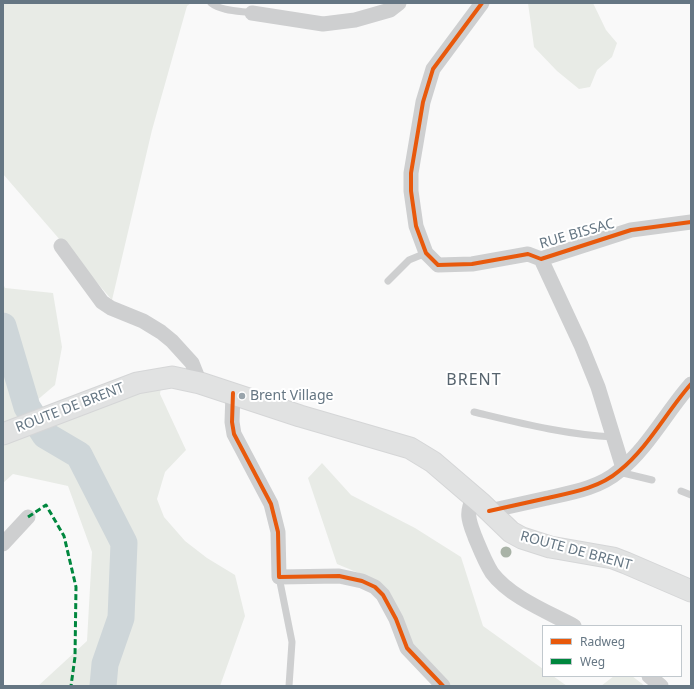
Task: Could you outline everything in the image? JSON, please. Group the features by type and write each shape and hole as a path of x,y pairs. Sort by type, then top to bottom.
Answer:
{"main road":[{"name":"ROUTE DE BRENT","path":"3,434 137,383 172,376 200,383 300,416 410,448 433,462 474,497 511,532 522,538 550,546 613,558 691,591"}],"street":[{"path":"252,13 323,24 355,20 390,10 399,3"},
{"path":"426,253 416,226 411,191 411,173 423,102 433,69 482,3"},
{"name":"RUE BISSAC","path":"426,253 438,265 472,264 528,254 541,259 631,230 691,222"},
{"path":"61,246 102,302 111,308 143,321 172,341 192,363 200,383"},
{"path":"541,259 598,387 614,437 621,470"},
{"path":"489,511 566,494 594,486 608,479 621,470 641,448 691,384"},
{"path":"232,393 232,422 234,434 271,504 278,532 279,577 339,576 362,581 375,587 384,595 396,619 407,648 443,686"},
{"path":"474,497 468,506 469,521 482,554 492,573 503,585 518,596 572,625"},
{"path":"3,544 28,517"},
{"path":"650,677 661,686"}],"lane":[{"path":"211,3 214,6 230,10 252,13"},
{"path":"388,281 409,260 426,253"},
{"path":"474,412 564,432 614,437"},
{"path":"621,470 652,480"},
{"path":"681,491 691,495"},
{"path":"279,577 292,642 289,686"}],"shaded area":[{"path":"3,3 191,3 187,6 152,130 112,300 3,174"},
{"path":"528,3 593,3 606,30 617,43 612,57 597,70 590,87 579,89 557,71 534,47"},
{"path":"3,284 5,288 53,293 62,347 55,385 3,429"},
{"path":"162,380 160,394 186,450 165,472 157,499 164,517 185,541 207,558 235,575 245,616 220,686 38,686 87,641 92,552 68,486 13,474 3,483 3,443"},
{"path":"322,463 351,495 415,528 461,557 483,626 542,668 542,677 554,677 567,686 448,686 413,649 366,576 337,564 308,478"},
{"path":"613,677 633,677 645,686 601,686"}],"waterway":[{"path":"3,326 27,407 45,435 79,455 124,543 121,618 105,664 103,686"}],"marked path":[{"path":"28,517 46,505 64,536 76,587 75,657 71,686"}],"cycle path":[{"path":"482,3 433,69 423,102 411,173 411,191 416,226 426,253 438,265 472,264 528,254 541,259 631,230 691,222"},
{"path":"489,511 583,490 611,477 639,452 691,384"},
{"path":"233,393 232,422 234,434 271,504 278,532 279,577 339,576 362,581 375,587 383,595 396,619 407,648 443,686"}],"place":[{"name":"Brent Village","path":"242,396"}],"district":[{"name":"BRENT","path":"474,380"}]}
